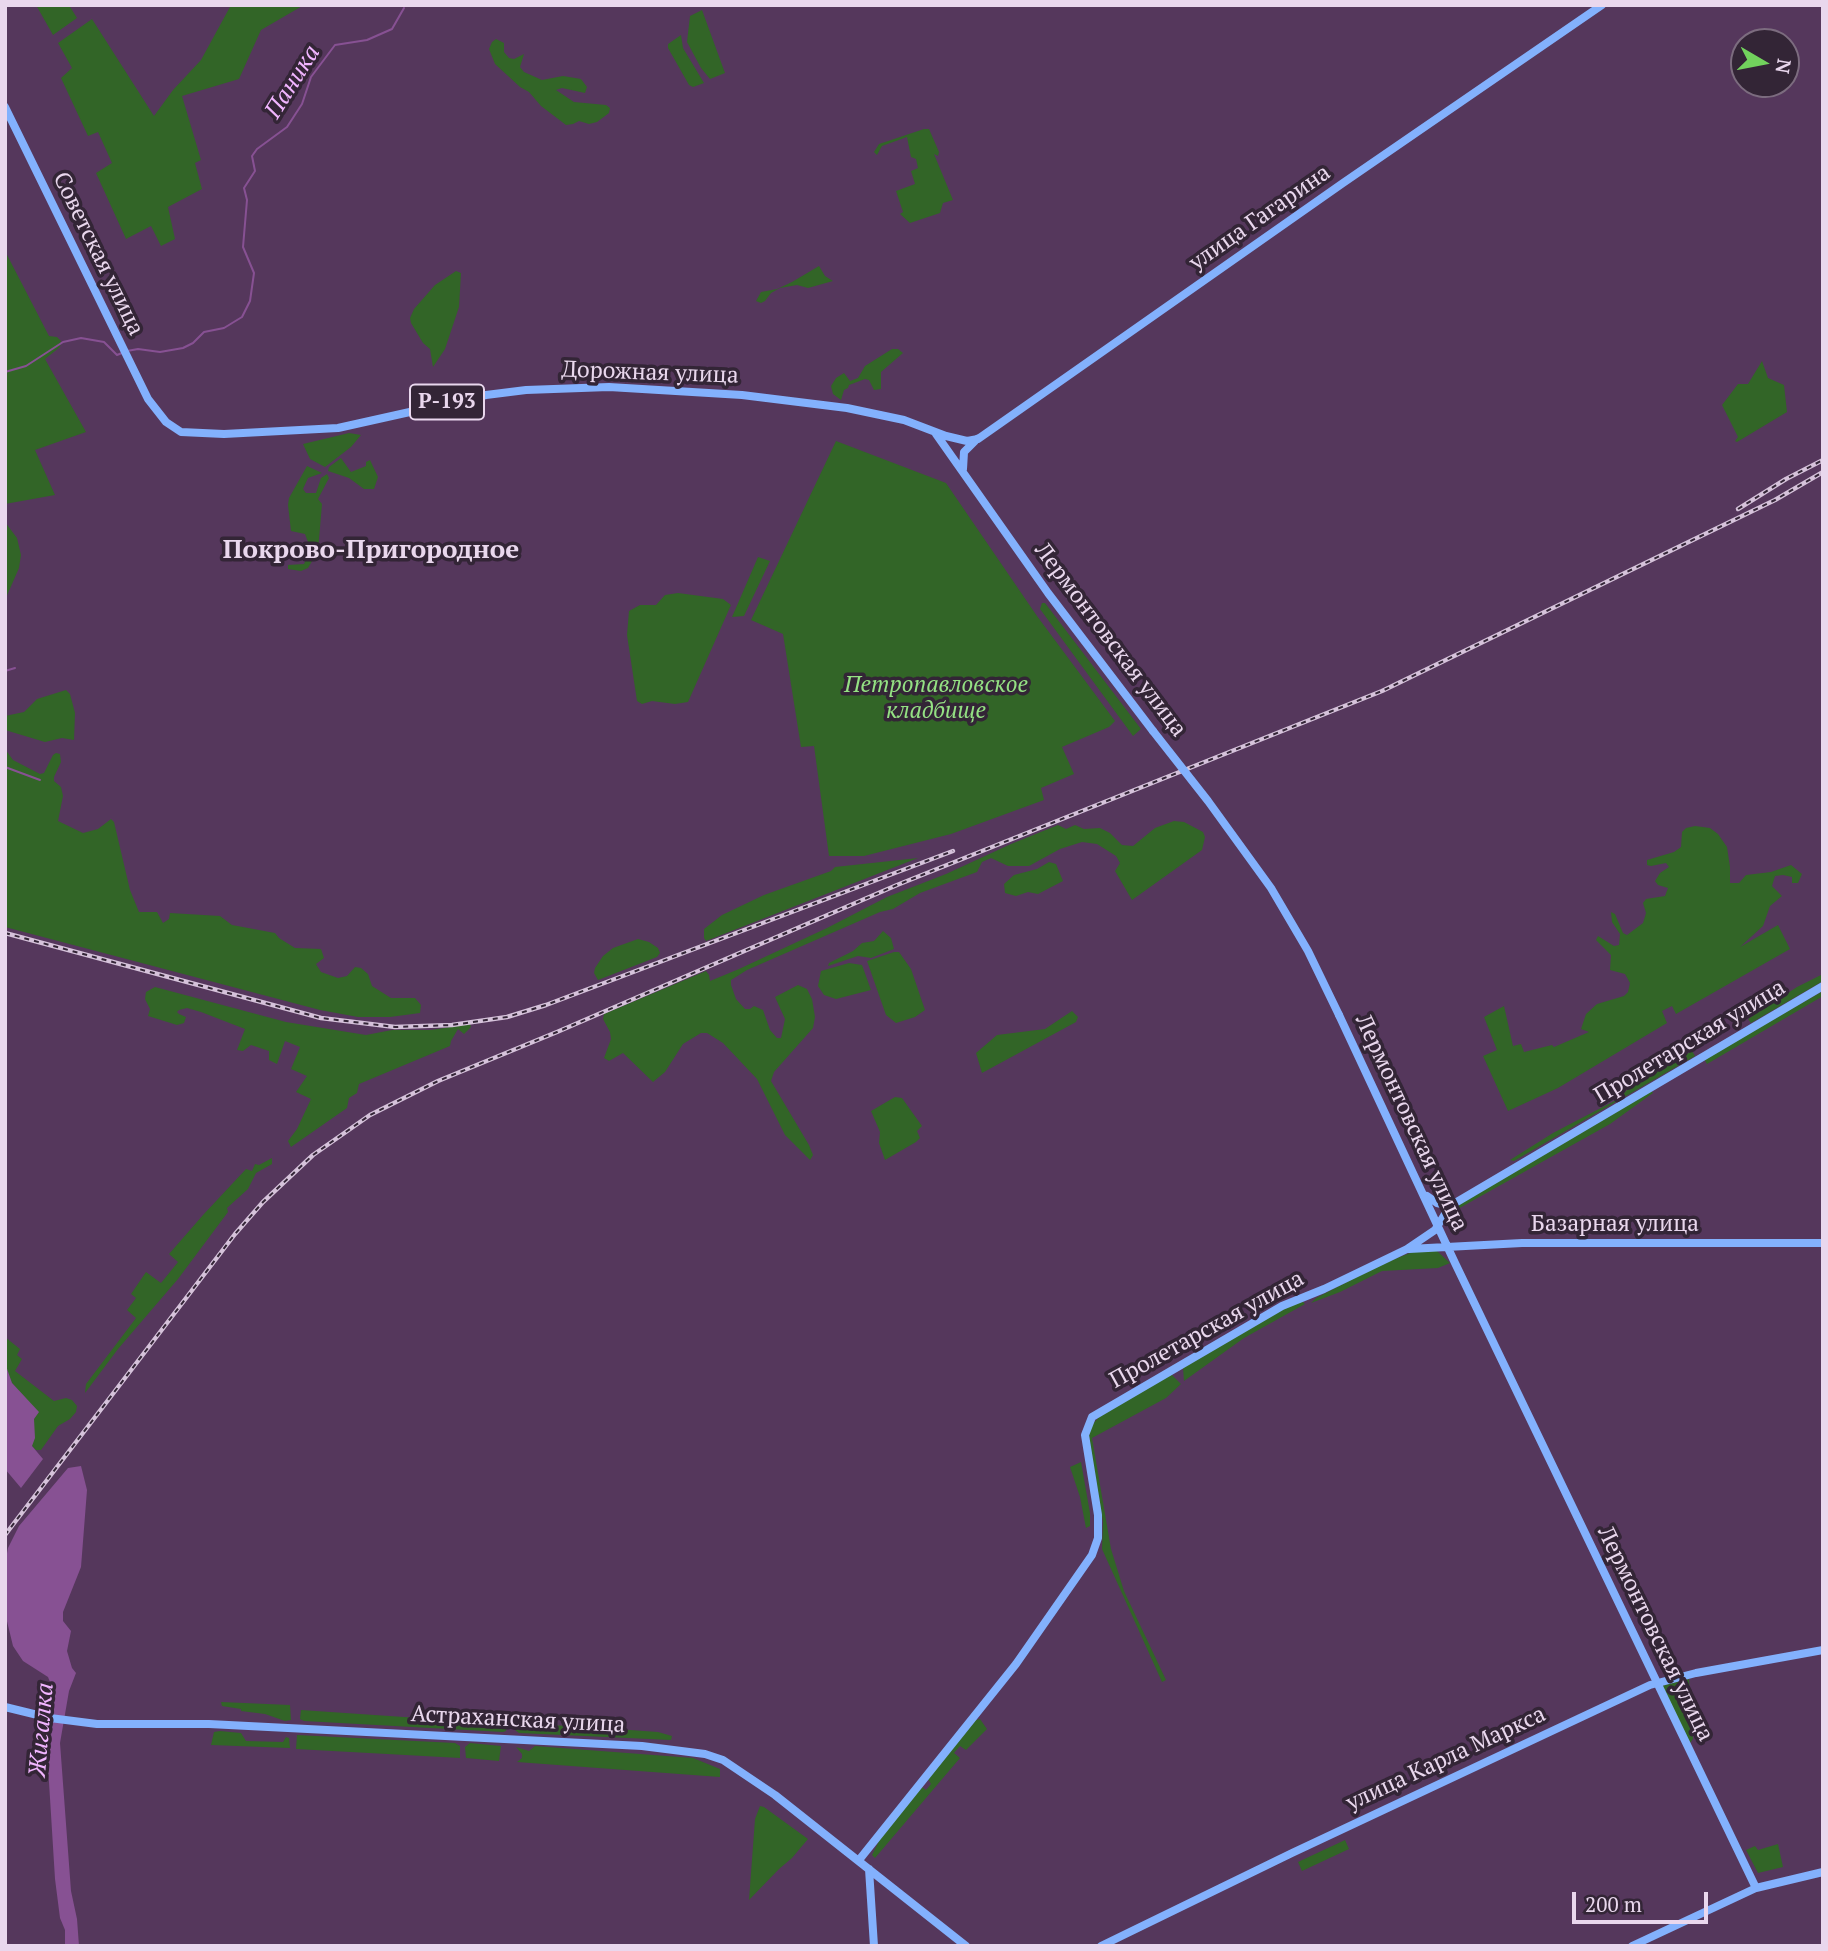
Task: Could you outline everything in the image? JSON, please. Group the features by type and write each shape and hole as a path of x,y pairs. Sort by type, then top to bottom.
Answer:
{"main road":[{"name":"улица Гагарина","path":"978,439 1602,5"},
{"name":"Советская улица","path":"5,107 121,344 159,415"},
{"name":"Дорожная улица","path":"159,415 173,428 189,434 285,432 346,426 486,395 557,388 629,387 848,408 904,420 934,432"},
{"path":"934,432 957,440 978,439"},
{"name":"Лермонтовская улица","path":"934,432 963,469 1048,593 1208,801 1270,888 1308,951 1756,1888"},
{"path":"963,469 964,453 978,439"},
{"name":"Пролетарская улица","path":"862,1857 1016,1664 1092,1555 1098,1538 1098,1522 1085,1434 1092,1418 1282,1306 1407,1249 1439,1224 1450,1206 1823,986"},
{"path":"1424,1193 1434,1201 1450,1206"},
{"name":"Базарная улица","path":"1407,1249 1522,1243 1823,1243"},
{"name":"улица Карла Маркса","path":"1101,1946 1281,1858 1657,1683 1823,1650"},
{"name":"Астраханская улица","path":"5,1707 61,1720 107,1724 209,1724 642,1746 700,1752 723,1760 862,1857 869,1868 966,1946"},
{"path":"869,1868 874,1946"},
{"path":"1632,1946 1756,1888 1823,1872"}],"green space":[{"path":"36,5 69,5 77,18 53,35"},
{"path":"231,5 304,5 261,30 239,79 182,96 201,160 195,163 202,189 168,207 175,239 161,246 151,226 126,239 96,173 112,163 98,132 88,136 61,78 72,68 58,43 92,19 154,116 173,90 201,60"},
{"path":"702,10 725,73 710,79 687,42 690,16"},
{"path":"681,35 683,48 704,83 693,87 689,85 668,48 668,44"},
{"path":"496,39 504,43 504,52 509,58 514,59 524,54 520,67 524,72 542,80 563,76 581,79 587,87 585,93 562,88 556,90 574,102 606,105 610,108 609,113 597,122 589,124 579,121 566,125 495,64 489,49"},
{"path":"929,129 939,152 938,156 934,154 953,200 943,203 940,213 910,223 900,214 903,212 896,191 915,184 911,171 918,168 916,159 911,157 907,137 882,146 877,155 874,152 879,144"},
{"path":"5,251 49,336 57,337 61,341 60,347 45,359 86,432 35,450 55,495 5,504"},
{"path":"819,266 825,276 833,281 808,288 797,285 780,288 771,293 765,301 756,301 761,292 777,289"},
{"path":"456,271 461,273 459,307 445,349 433,367 430,349 423,343 410,318 414,309 435,285"},
{"path":"892,349 903,353 881,372 881,389 874,390 869,380 865,379 849,385 841,400 833,394 831,386 836,378 844,373 850,381 858,378 865,366"},
{"path":"1762,361 1768,378 1784,385 1787,412 1737,442 1735,441 1738,437 1722,405 1738,384 1748,384"},
{"path":"349,433 361,435 351,447 325,467 310,459 303,444"},
{"name":"Петропавловское кладбище","path":"836,441 946,483 1037,616 1115,721 1109,727 1062,747 1074,774 1041,788 1044,800 951,834 864,856 829,856 814,746 801,747 783,634 751,620"},
{"path":"341,458 351,472 366,466 366,462 370,460 378,477 374,489 364,489 349,478 328,471 329,467"},
{"path":"307,466 322,473 308,478 303,489 306,493 316,493 321,478 327,474 329,478 318,499 322,504 318,551 308,568 301,571 288,569 288,565 304,564 312,545 305,534 291,531 288,505 289,498"},
{"path":"5,522 17,538 21,555 19,568 5,600"},
{"path":"758,557 770,561 744,616 732,617"},
{"path":"678,593 723,599 731,605 688,702 675,704 652,701 642,704 637,701 627,635 629,611 640,605 656,605 665,595"},
{"path":"1042,603 1045,603 1141,729 1133,736 1040,609"},
{"path":"66,690 70,694 75,713 74,740 62,738 45,742 5,730 5,716 24,712 37,699"},
{"path":"5,749 13,760 40,774 44,773 53,755 60,754 61,762 54,777 63,796 58,821 83,833 98,829 111,819 114,822 130,890 139,912 157,912 163,923 169,919 170,913 220,916 232,925 275,933 295,948 321,949 324,958 316,964 321,972 338,978 347,976 355,967 361,968 368,974 372,986 391,998 415,998 421,1005 420,1013 358,1017 320,1010 5,927"},
{"path":"1174,821 1184,822 1203,832 1205,837 1202,850 1132,900 1115,871 1120,863 1116,856 1097,844 1082,842 1060,849 1029,866 1008,866 991,858 982,862 977,872 920,893 893,909 880,912 747,970 731,980 736,999 745,1009 754,1006 763,1010 770,1030 777,1038 781,1038 785,1019 775,997 798,985 807,989 812,999 815,1017 813,1028 774,1072 771,1081 809,1145 813,1155 810,1160 785,1135 757,1079 723,1043 707,1033 701,1033 683,1044 665,1072 653,1082 623,1053 609,1061 604,1058 611,1039 603,1019 604,1014 706,971 710,981 739,969 887,897 1011,844 1058,825 1066,829 1075,825 1084,829 1100,828 1110,833 1122,845 1133,846 1155,828"},
{"path":"1695,826 1710,828 1727,847 1730,883 1739,883 1746,875 1771,872 1791,865 1802,874 1798,883 1792,883 1792,877 1775,876 1772,886 1782,896 1770,906 1763,926 1740,947 1778,925 1790,949 1676,1014 1672,1006 1662,1011 1667,1023 1558,1088 1508,1111 1483,1056 1497,1050 1484,1017 1504,1006 1513,1046 1521,1044 1524,1052 1552,1045 1554,1047 1589,1032 1581,1029 1586,1014 1597,1004 1624,996 1630,983 1625,974 1610,970 1611,955 1596,940 1598,936 1614,946 1619,945 1620,934 1612,922 1611,912 1615,914 1623,933 1627,935 1643,923 1646,913 1643,903 1646,899 1665,896 1668,888 1655,881 1660,873 1669,867 1666,863 1651,866 1647,865 1647,860 1674,852 1681,847 1682,832"},
{"path":"918,858 706,941 704,938 704,929 722,915 764,895 831,871 835,867"},
{"path":"1049,862 1056,864 1063,881 1038,894 1028,892 1016,896 1005,893 1004,884 1014,875 1037,869"},
{"path":"883,931 891,938 894,949 871,958 858,956 828,966 862,943 874,941"},
{"path":"638,939 658,948 660,953 657,957 598,980 594,973 595,968 603,956 613,948"},
{"path":"899,952 911,969 925,1010 915,1017 896,1023 886,1015 867,961"},
{"path":"849,963 862,965 871,990 836,999 824,995 818,986 821,971"},
{"path":"1823,974 1823,981 1751,1023 1748,1019 1797,987"},
{"path":"155,987 286,1022 366,1035 392,1030 431,1030 470,1024 471,1027 464,1034 458,1029 450,1046 359,1084 357,1093 349,1098 347,1108 291,1147 288,1141 297,1129 311,1099 296,1092 307,1076 291,1069 300,1047 285,1041 277,1064 269,1060 269,1051 251,1045 243,1051 237,1050 245,1029 201,1012 187,1008 179,1010 177,1012 186,1017 184,1023 177,1025 148,1016 150,1009 145,999 146,992"},
{"path":"1823,991 1823,996 1707,1064 1704,1059"},
{"path":"1072,1011 1078,1017 1076,1022 982,1073 976,1053 997,1035 1045,1029"},
{"path":"1692,1051 1695,1056 1514,1161 1510,1160 1553,1133 1618,1099 1633,1084"},
{"path":"1651,1090 1653,1093 1610,1124 1456,1210 1454,1206"},
{"path":"895,1097 902,1098 922,1126 917,1131 920,1138 916,1142 885,1160 879,1143 880,1132 871,1111"},
{"path":"272,1158 272,1164 256,1173 248,1189 227,1208 228,1212 178,1279 118,1349 85,1393 86,1384 136,1318 127,1310 136,1298 131,1294 146,1272 161,1283 178,1262 169,1254 203,1215 246,1169 252,1171 255,1164 259,1165"},
{"path":"1415,1251 1437,1251 1450,1263 1438,1268 1382,1271 1311,1303 1382,1264"},
{"path":"1302,1301 1305,1304 1244,1338 1184,1381 1183,1368 1288,1305"},
{"path":"5,1337 20,1349 17,1355 22,1359 15,1371 54,1401 66,1398 77,1406 76,1412 58,1426 41,1450 32,1446 34,1419 38,1412 12,1383 7,1371"},
{"path":"1171,1374 1181,1384 1166,1398 1092,1438 1111,1549 1124,1591 1166,1680 1162,1682 1102,1549 1103,1522 1089,1436 1092,1425 1099,1417"},
{"path":"1081,1462 1090,1513 1090,1526 1086,1528 1070,1467"},
{"path":"1689,1679 1693,1739 1690,1743 1661,1686"},
{"path":"221,1702 290,1705 291,1720 241,1711 222,1706"},
{"path":"301,1710 507,1724 507,1727 503,1732 304,1721 300,1719"},
{"path":"980,1719 987,1729 966,1750 960,1746 954,1753 960,1758 875,1858 872,1855 880,1839 922,1787 926,1790 931,1784 928,1779 976,1720"},
{"path":"515,1724 658,1732 672,1736 671,1740 519,1733 515,1730"},
{"path":"214,1732 241,1733 246,1741 283,1742 286,1737 289,1738 290,1748 211,1745"},
{"path":"297,1735 455,1743 460,1746 460,1758 296,1749"},
{"path":"470,1743 501,1746 499,1761 466,1758 465,1747"},
{"path":"535,1746 693,1758 720,1769 720,1777 517,1762 522,1758 522,1754 516,1747 529,1751"},
{"path":"760,1806 808,1839 749,1900 755,1819"},
{"path":"1345,1840 1349,1849 1302,1871 1298,1862"},
{"path":"1778,1844 1783,1867 1758,1873 1746,1850 1755,1846 1758,1850"}],"shaded area":[{"path":"5,1363 12,1383 39,1412 34,1419 35,1438 32,1446 43,1459 21,1488 5,1469"},
{"path":"81,1466 87,1490 81,1567 63,1612 63,1621 71,1631 67,1651 76,1673 69,1691 60,1743 71,1891 79,1946 65,1946 65,1930 60,1918 55,1879 48,1766 55,1695 48,1677 23,1661 13,1646 5,1613 5,1564 8,1548 19,1526 68,1468"}],"waterway":[{"name":"Паника","path":"127,351 138,349 160,352 183,348 204,332 224,328 242,317 250,301 254,273 243,247 247,200 244,188 255,171 252,156 257,149 287,127 302,104 311,77 335,45 367,40 392,29 404,8"},
{"name":"Паника","path":"5,372 26,366 63,342 81,338 104,342 117,355 122,353"},
{"path":"5,671 15,668"},
{"path":"5,767 40,780"}],"railway":[{"path":"1738,509 1823,460"},
{"path":"5,1535 235,1234 263,1202 313,1155 370,1115 438,1081 897,885 1382,691 1775,500 1823,472"},
{"path":"5,933 321,1018 395,1027 452,1025 507,1017 546,1005 953,851"}],"district":[{"name":"Покрово-Пригородное","path":"371,551"}],"water label":[{"name":"Жигалка","path":"42,1730"}]}
